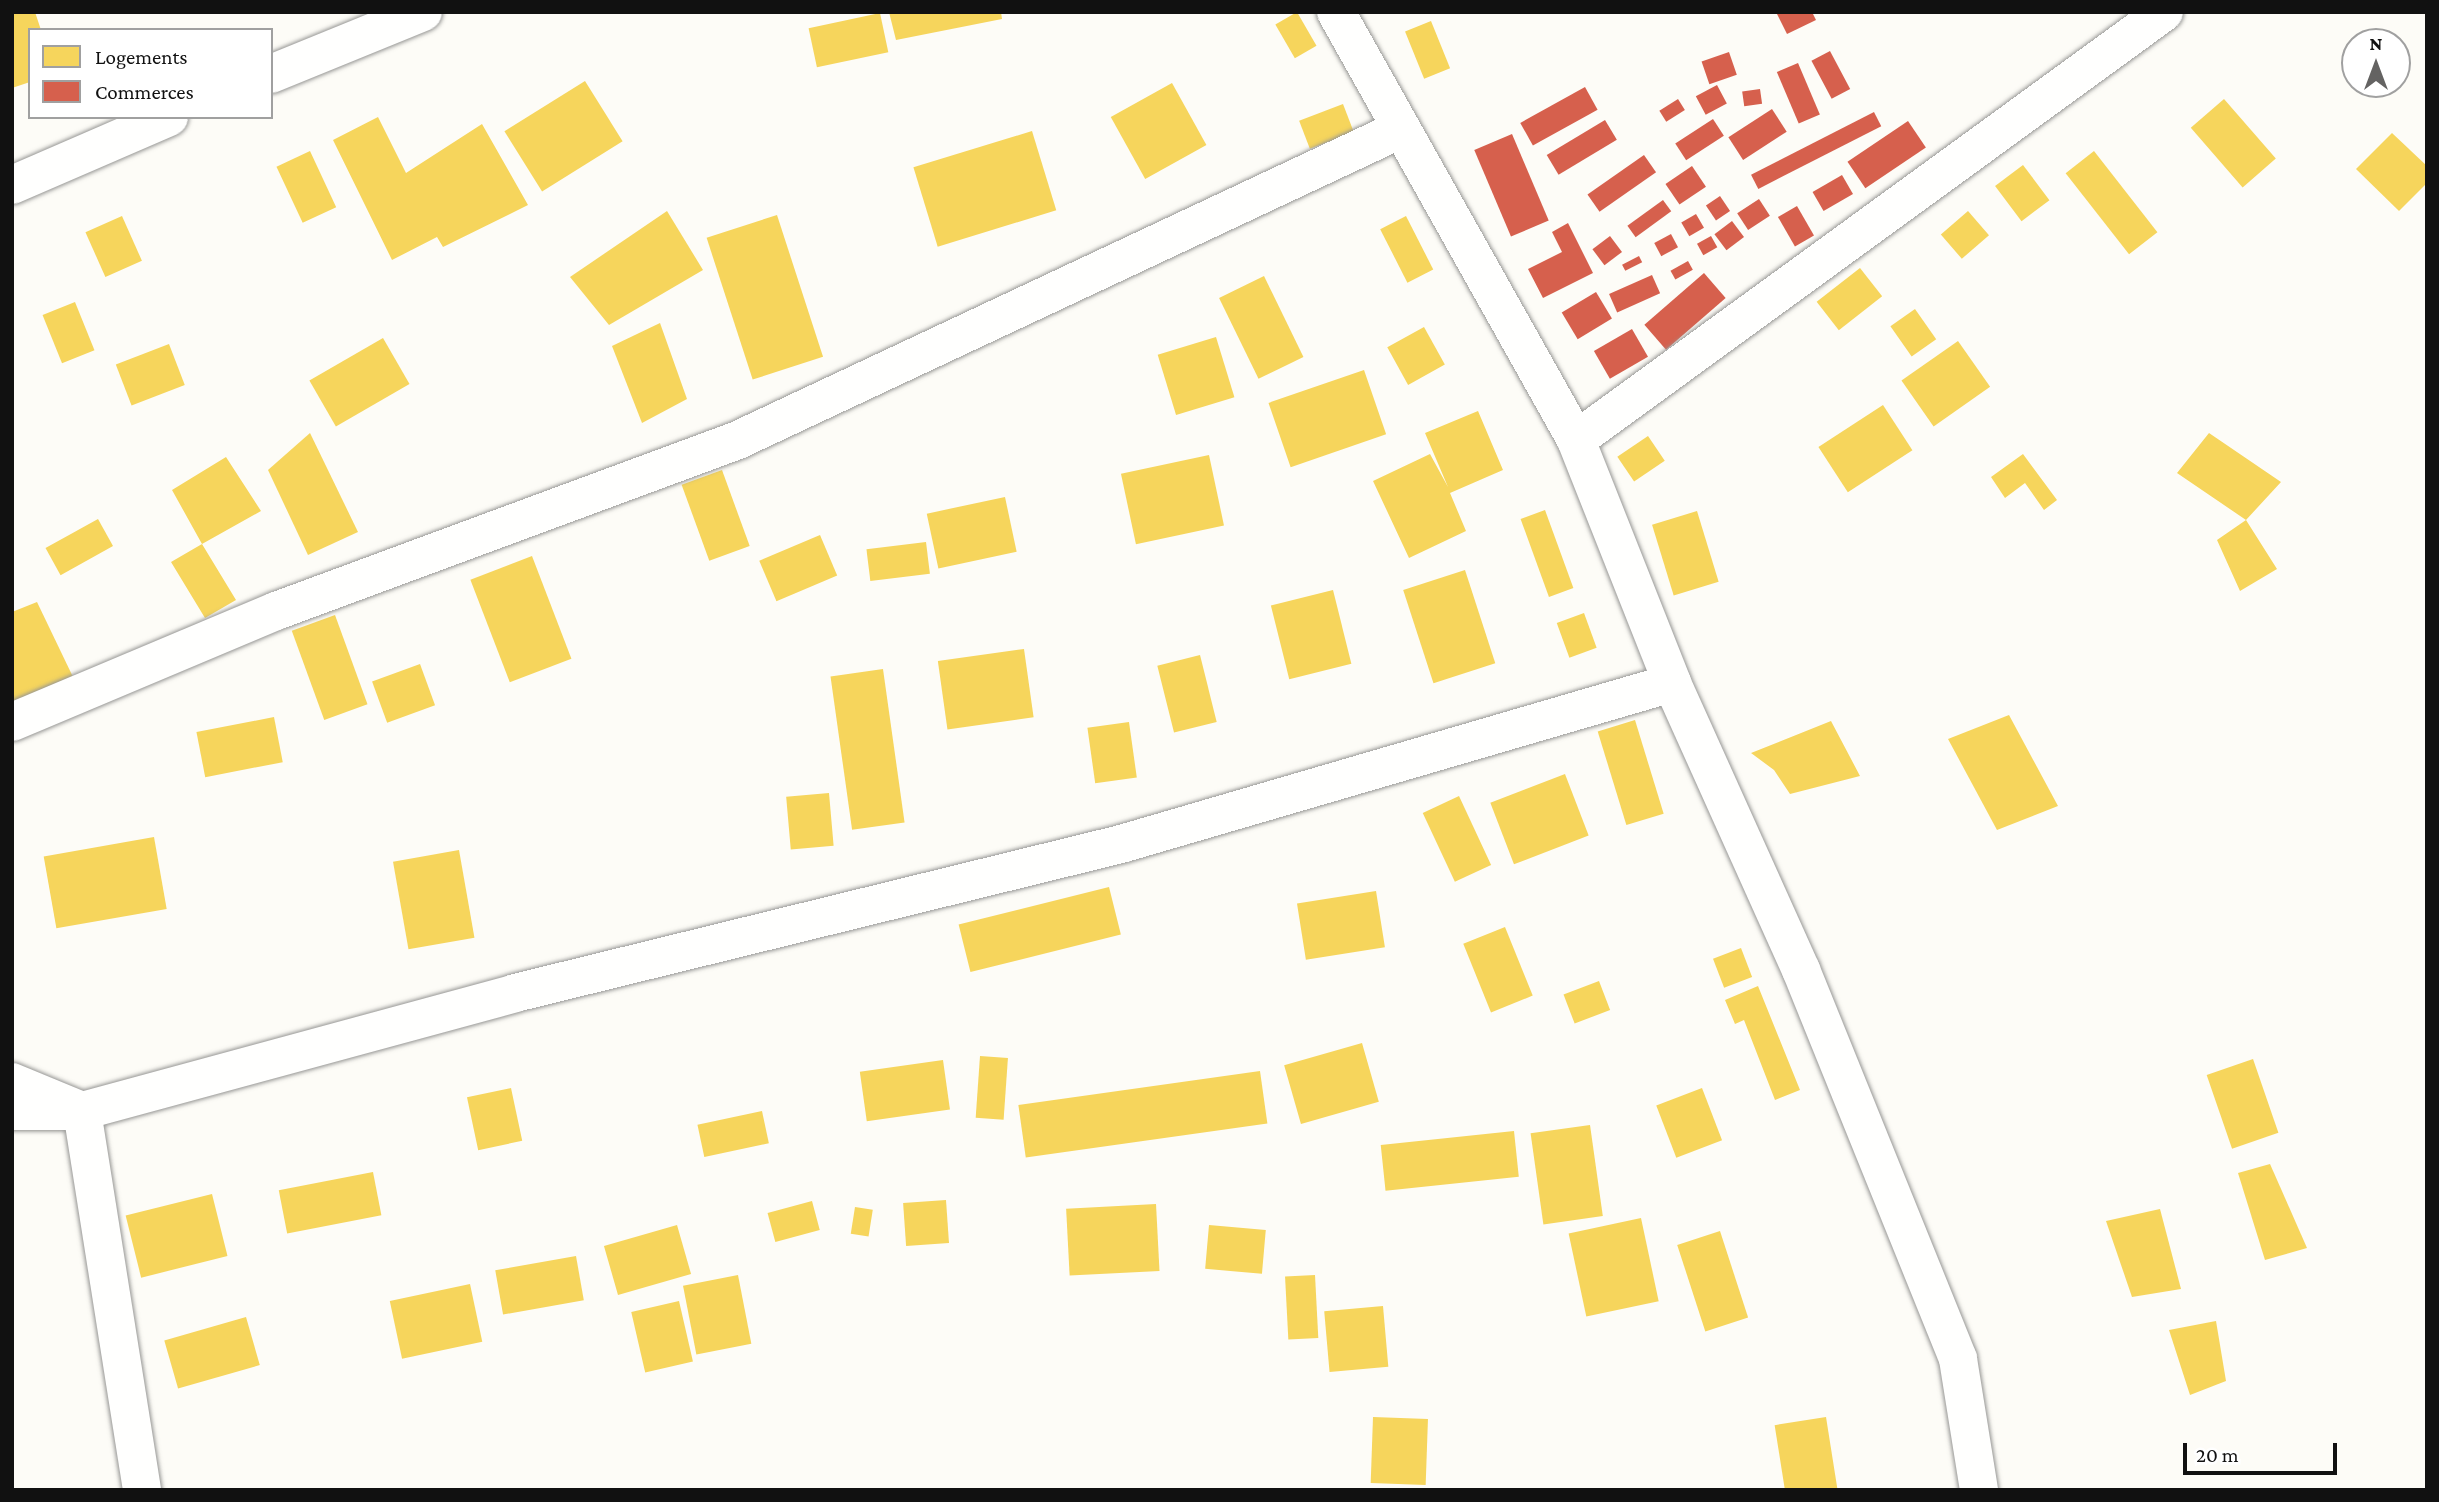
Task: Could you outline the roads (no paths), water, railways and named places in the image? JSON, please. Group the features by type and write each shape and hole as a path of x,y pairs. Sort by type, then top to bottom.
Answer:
{"street":[{"path":"273,73 423,12"},
{"path":"1336,12 1576,440 1672,683 1801,970 1958,1360 1979,1490"},
{"path":"1576,440 2164,12"},
{"path":"12,185 164,119"},
{"path":"12,722 276,611 738,440 1401,129"},
{"path":"12,1111 82,1111 515,993 1121,844 1672,683"},
{"path":"12,1082 82,1111"},
{"path":"82,1111 142,1490"}]}
